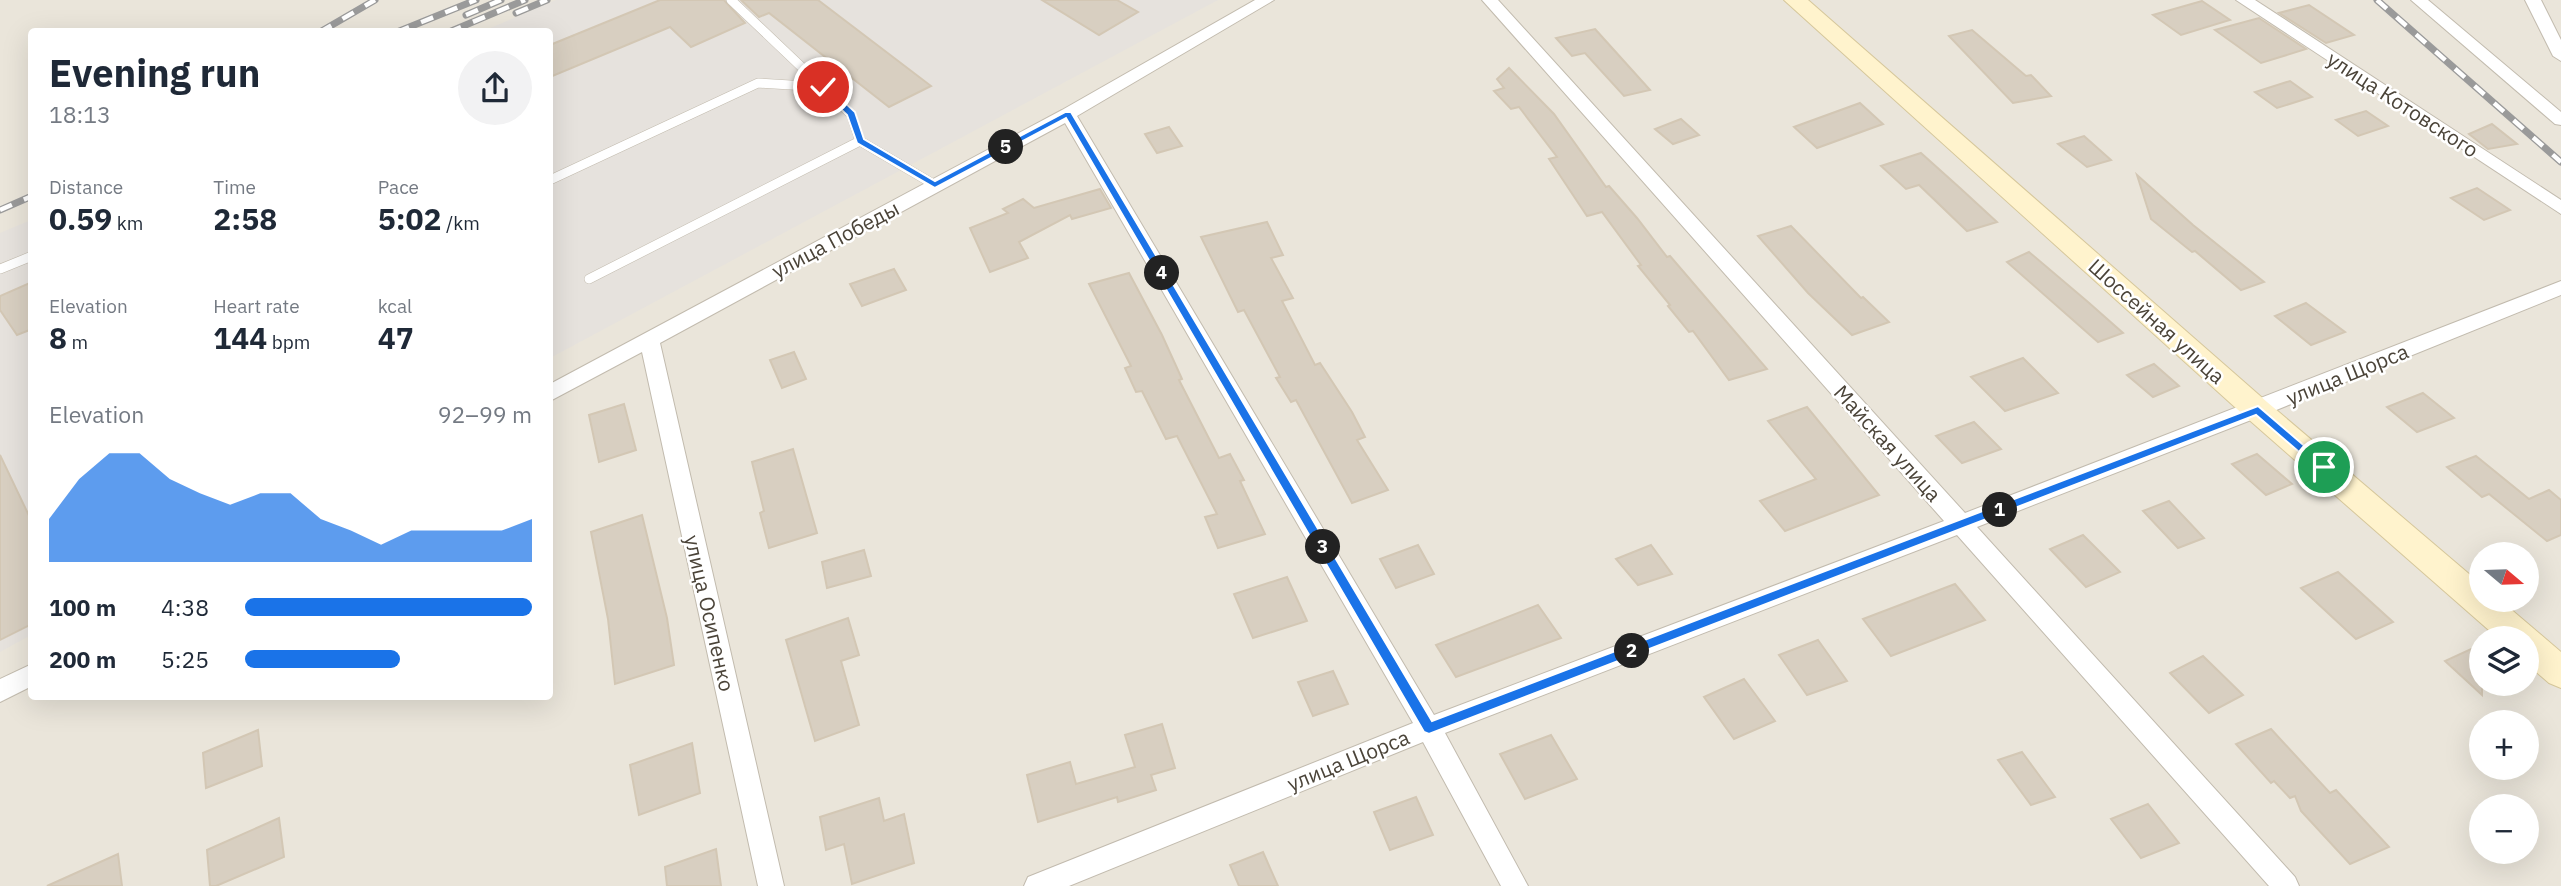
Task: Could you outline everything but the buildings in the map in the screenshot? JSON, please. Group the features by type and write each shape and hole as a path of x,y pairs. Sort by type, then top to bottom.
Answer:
{"main road":[{"name":"Шоссейная улица","path":"1795,0 2258,410 2507,626"},
{"path":"2539,654 2561,673"}],"street":[{"name":"улица Победы","path":"553,391 1068,114 1266,0"},
{"name":"Майская улица","path":"1490,0 2286,886"},
{"name":"улица Котовского","path":"2244,0 2561,208"},
{"path":"2420,0 2561,120"},
{"path":"2533,0 2561,56"},
{"path":"1068,114 1429,728 1515,886"},
{"name":"улица Щорса","path":"1037,886 1429,728 2258,410 2561,288"},
{"name":"улица Осипенко","path":"649,339 771,886"},
{"path":"0,691 28,676"}],"lane":[{"path":"731,0 851,114 860,141 935,185"},
{"path":"553,179 758,83 823,87"},
{"path":"589,279 860,141"},
{"path":"0,269 28,258"}],"shaded area":[{"path":"0,0 2561,0 2561,886 0,886"},
{"path":"556,0 1218,0 553,356 553,28 490,28"},
{"path":"28,221 28,637 0,652 0,233"}],"railway":[{"path":"327,28 375,0"},
{"path":"407,28 476,0"},
{"path":"466,15 501,0"},
{"path":"458,28 525,0"},
{"path":"516,13 547,0"},
{"path":"2377,0 2561,162"},
{"path":"0,210 28,198"}],"route":[{"path":"823,87 851,114 860,141 935,185 1068,114 1429,728 2258,410 2324,467"}]}
